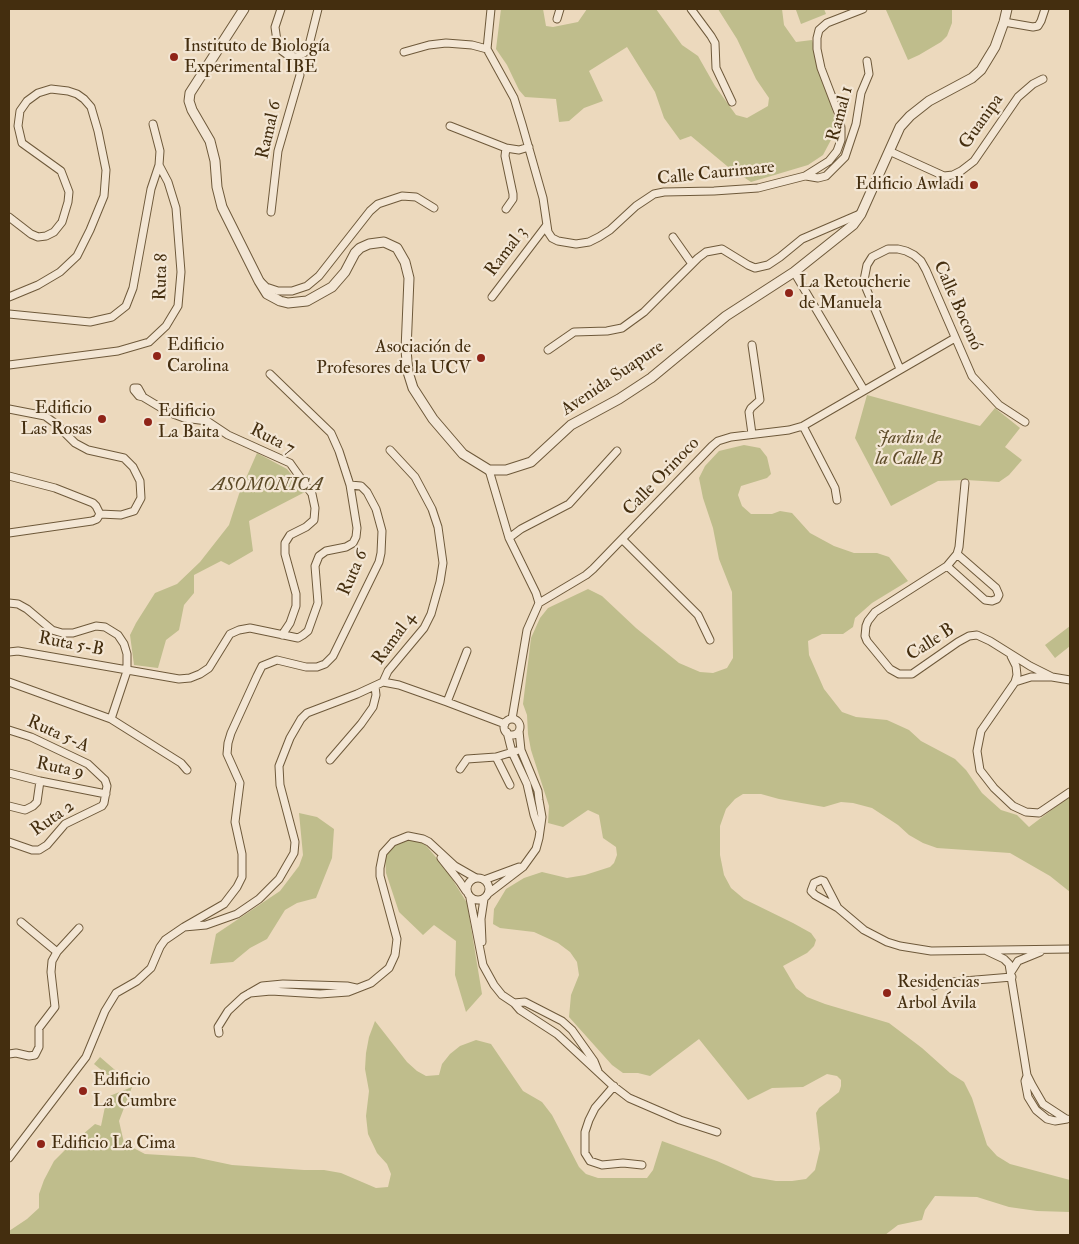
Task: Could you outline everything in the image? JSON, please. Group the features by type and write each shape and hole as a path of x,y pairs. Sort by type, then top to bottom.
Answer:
{"street":[{"path":"244,9 190,93 189,101 192,110 210,141 222,207 259,281 268,294 280,301 288,303 307,301 332,287 344,272 355,253 360,248 369,244 384,242 397,248 405,262 408,278 406,350 408,372 413,388 433,419 456,446 473,461 489,470 509,538 539,603 527,630 512,719 505,724"},
{"path":"281,9 275,28 277,42 282,51 289,56 297,57 304,53 309,45 318,9"},
{"path":"492,9 487,49 514,98 543,198 546,226"},
{"path":"557,19 560,9"},
{"path":"691,9 715,43 716,68 732,102"},
{"name":"Calle Caurimare","path":"546,226 552,238 558,241 576,244 589,242 610,230 636,206 654,194 758,188 805,176 829,161 837,152 842,128 816,49 817,38 819,30 827,23 863,9"},
{"name":"Avenida Suapure","path":"489,470 506,470 531,462 571,425 619,399 651,378 726,316 794,272 853,225 861,214 900,127 910,116 929,101 972,78 981,70 992,53 1004,22 1006,9"},
{"path":"1004,22 1033,28 1041,22 1046,9"},
{"path":"404,52 453,43 487,49"},
{"name":"Ramal 6","path":"271,212 278,151 300,75 297,57"},
{"name":"Ramal 1","path":"805,176 818,178 826,176 845,157 856,124 860,93 869,74 867,61"},
{"name":"Guanipa","path":"889,150 944,176 953,175 974,161 1018,97 1033,84 1043,79"},
{"path":"9,217 30,234 38,237 54,232 62,222 69,192 61,170 22,143 18,126 20,111 38,92 51,89 77,94 91,107 98,131 106,170 104,196 77,256 60,272 9,297"},
{"name":"Ruta 8","path":"9,365 118,351 149,342 166,326 178,306 181,272 176,208 168,182 159,165 160,151 153,124"},
{"path":"450,126 506,148 519,150 529,147"},
{"path":"506,148 505,156 513,194 513,199 506,209"},
{"path":"9,314 90,322 112,317 126,306 133,288 151,189 159,165"},
{"path":"259,281 266,287 278,291 292,291 308,286 319,276 370,211 378,204 402,196 416,196 434,208"},
{"path":"548,350 574,332 607,331 622,328 644,312 706,252 722,249 755,268 768,265 802,238 861,214"},
{"name":"Ramal 3","path":"492,297 546,226"},
{"path":"673,237 692,264"},
{"name":"Calle Boconó","path":"900,369 864,280 867,265 872,257 888,249 898,248 914,255 921,261 972,376 981,388 999,405 1025,422"},
{"path":"794,272 864,390"},
{"name":"Calle Orinoco","path":"539,603 586,575 623,540 712,446 725,438 789,430 803,426 955,338"},
{"path":"752,345 760,400 750,408 749,412 752,434"},
{"path":"270,374 331,434 339,451 350,486"},
{"name":"Ruta 7","path":"143,397 168,412 184,418 207,421 228,435 290,463 312,494 315,508 314,520 306,527 290,535 285,543 285,554 296,594 296,606 290,623 282,635"},
{"path":"9,408 45,416 56,424 75,444 88,450 124,458 133,467 140,481 141,498 134,511 121,515 100,514"},
{"path":"803,426 835,488 837,500"},
{"name":"Ramal 4","path":"383,682 388,671 424,628 431,614 443,563 438,527 432,509 415,477 390,450"},
{"path":"509,538 521,529 569,504 617,451"},
{"path":"9,476 55,488 93,504 100,514"},
{"name":"Calle B","path":"965,483 959,547 956,554 947,566 875,612 866,626 865,636 867,641 894,673 908,676 958,642 971,636 984,638 1052,677 1070,680"},
{"name":"Ruta 6","path":"127,671 179,679 190,678 209,668 230,634 239,630 250,628 298,638 308,631 318,603 315,566 319,556 326,551 346,547 353,543 357,528 350,486 361,486 367,492 376,509 382,531 379,562 333,656 325,664 317,667 306,667 277,660 262,666 231,733 228,744 228,754 240,783 235,822 242,854 242,877 224,904 184,927"},
{"path":"9,533 92,521 97,519 100,514"},
{"path":"623,540 698,615 710,640"},
{"path":"947,566 984,600 992,601 998,597 998,590 956,554"},
{"path":"9,603 18,604 28,609 52,630 62,633 73,633 96,626 106,627 118,635 124,644 127,654 127,671 111,720"},
{"name":"Ruta 5-B","path":"9,652 18,651 127,671"},
{"path":"447,702 467,651"},
{"path":"1006,652 1016,666 1017,675 1015,682 981,732 977,751 980,770 994,788 1013,806 1026,812 1039,813 1070,792"},
{"path":"1015,682 1031,677 1052,677"},
{"path":"9,682 111,720 181,763 187,770"},
{"path":"9,1158 86,1057 105,1011 116,993 130,986 151,968 160,947 171,935 184,927 206,925 237,914 259,899 280,879 294,853 295,842 283,796 279,766 290,738 301,719 307,713 383,682 447,702 505,724"},
{"path":"330,760 373,707 376,695 375,686"},
{"path":"434,847 468,895 476,901 519,872 536,849 542,817 538,791 521,750 518,731 520,727 518,722 512,719"},
{"path":"505,724 512,752 527,784 539,829"},
{"name":"Ruta 5-A","path":"9,730 31,737 88,764 105,780 107,786 106,794"},
{"path":"507,732 513,734 518,731"},
{"path":"460,769 467,759 496,756 521,750"},
{"path":"496,756 510,785"},
{"name":"Ruta 9","path":"9,773 40,782 106,794"},
{"path":"9,806 25,810 33,806 37,802 40,782"},
{"name":"Ruta 2","path":"9,842 32,850 39,850 48,845 65,824 102,806 106,794"},
{"path":"531,801 535,803 539,800"},
{"path":"250,993 271,991 308,994 348,992 371,983 384,973 392,965 396,950 396,933 380,876 380,868 383,853 392,842 408,836 423,839 455,866 488,885 481,919 483,965"},
{"path":"526,863 498,876 469,882 468,895 483,965 494,985 520,1010 557,1034 612,1085 629,1098 703,1129 716,1132"},
{"path":"838,908 864,930 888,942 917,950 1070,949"},
{"path":"21,922 57,952"},
{"path":"9,1054 35,1055 39,1047 39,1028 55,1007 51,972 52,961 57,952 79,928"},
{"path":"984,950 1004,959 1009,964 1027,1075 1043,1104 1068,1119"},
{"path":"1011,975 1018,961 1050,950"},
{"path":"1060,950 1070,954"},
{"path":"934,986 940,983 1011,975"},
{"path":"218,1033 218,1028 228,1011 243,997 262,986 270,984 347,986 356,988"},
{"path":"308,994 309,985"},
{"path":"514,1003 525,1002 554,1017 572,1030 594,1061 598,1072"},
{"path":"557,1034 565,1025"},
{"path":"1027,1075 1025,1081 1028,1097 1036,1110 1047,1119 1068,1119"},
{"path":"612,1085 601,1095 601,1100 595,1108 585,1132 585,1154 590,1161 602,1165 623,1163 642,1165"},
{"path":"1036,1110 1043,1104"}],"green space":[{"path":"501,9 543,9 546,26 553,27 578,22 587,9 656,9 682,45 698,56 715,86 736,115 747,118 768,106 769,98 756,79 737,39 718,9 782,9 784,25 796,42 812,40 835,119 832,138 823,155 808,165 751,182 727,166 691,136 680,140 664,118 655,92 627,47 589,71 603,101 584,108 569,121 559,122 556,99 525,97 519,90 507,65 496,49"},
{"path":"824,9 826,14 801,24 796,10"},
{"path":"952,9 952,23 947,36 941,42 908,60 886,10"},
{"name":"Jardin de la Calle B","path":"867,395 980,426 995,408 1020,428 1005,447 1022,460 1009,475 999,482 938,481 891,506 855,438"},
{"path":"744,445 760,448 767,457 771,474 767,478 741,486 738,495 742,506 751,514 772,514 780,511 792,513 810,533 834,546 854,553 877,553 889,557 908,581 872,603 855,618 853,627 843,634 822,634 808,641 809,655 824,689 842,712 856,717 887,720 909,730 921,741 955,759 966,770 982,793 1001,810 1017,815 1029,827 1070,796 1070,892 1050,876 1010,853 937,848 909,835 898,825 872,808 841,802 824,807 761,794 743,794 735,799 726,809 720,826 720,855 724,875 731,888 744,899 811,933 816,940 814,946 807,953 783,966 796,988 807,997 825,1004 889,1023 922,1048 950,1073 964,1082 972,1098 987,1145 997,1156 1010,1164 1070,1180 1070,1212 1037,1211 1009,1207 977,1197 935,1196 925,1210 922,1220 898,1225 885,1235 9,1235 9,1231 39,1208 39,1194 54,1161 95,1124 101,1126 107,1097 132,1087 119,1121 124,1143 145,1154 194,1157 232,1165 324,1170 341,1173 376,1188 388,1187 391,1174 387,1164 377,1153 368,1134 366,1116 369,1091 365,1069 366,1053 375,1021 407,1062 426,1076 439,1075 442,1064 460,1046 476,1040 491,1044 523,1091 542,1102 552,1115 579,1167 586,1174 598,1178 647,1178 653,1170 662,1141 717,1161 753,1177 776,1181 792,1181 806,1179 815,1170 820,1149 816,1113 819,1108 839,1092 841,1080 837,1076 827,1074 803,1087 772,1088 748,1100 699,1039 650,1076 638,1073 623,1073 612,1065 569,1017 571,995 579,975 577,962 570,952 558,943 534,932 500,928 493,924 494,909 506,889 524,878 542,872 567,878 585,875 610,867 617,855 616,847 603,838 599,815 588,810 563,827 548,823 549,806 531,750 527,715 523,704 531,638 540,618 548,608 588,589 602,596 636,628 679,663 700,672 713,673 727,668 733,658 732,592 719,559 713,528 703,498 699,478 705,466 719,451"},
{"name":"ASOMONICA","path":"257,453 287,469 305,492 249,521 253,551 229,565 221,561 194,575 194,593 184,605 179,630 166,640 158,668 134,665 130,635 136,623 155,593 177,584 200,562 229,525 239,494"},
{"path":"1070,626 1070,646 1055,658 1045,645"},
{"path":"299,813 317,817 334,829 332,858 316,898 297,903 285,910 267,939 250,948 233,962 210,964 216,934 280,891 299,866 303,855"},
{"path":"415,838 423,842 446,869 467,903 482,994 466,1012 455,975 456,941 434,925 423,935 399,912 386,873 385,854 392,846 405,839"},
{"path":"100,1057 115,1070 110,1077 94,1064"}],"place":[{"name":"Instituto de Biología Experimental IBE","path":"174,57"},
{"name":"Edificio Awladi","path":"974,185"},
{"name":"La Retoucherie de Manuela","path":"789,293"},
{"name":"Edificio Carolina","path":"157,356"},
{"name":"Asociación de Profesores de la UCV","path":"481,358"},
{"name":"Edificio Las Rosas","path":"102,419"},
{"name":"Edificio La Baita","path":"148,422"},
{"name":"Residencias Arbol Ávila","path":"887,993"},
{"name":"Edificio La Cumbre","path":"83,1091"},
{"name":"Edificio La Cima","path":"41,1144"}]}
